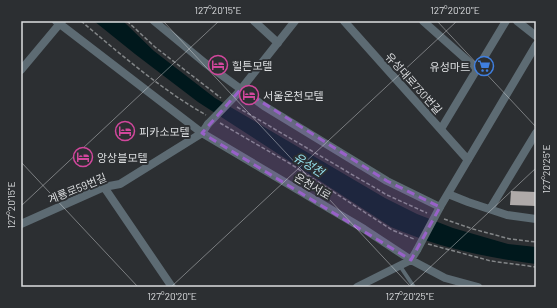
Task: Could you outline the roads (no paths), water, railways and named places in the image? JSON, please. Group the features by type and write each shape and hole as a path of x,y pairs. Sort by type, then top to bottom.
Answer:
{"street":[{"path":"154,21 239,91 387,181 440,207"},
{"path":"254,21 278,43"},
{"path":"202,133 210,120 239,91 295,21"},
{"name":"유성대로730번길","path":"344,21 468,160"},
{"path":"422,21 477,69"},
{"path":"441,129 506,21"},
{"path":"516,21 536,36"},
{"path":"21,70 59,22"},
{"name":"온천서로","path":"59,22 202,133 364,229 411,260 446,278 478,287"},
{"path":"357,287 411,260 440,207 536,45"},
{"name":"계룡로59번길","path":"21,224 104,187 120,184 202,133"},
{"path":"490,209 536,133"},
{"path":"104,187 172,287"},
{"path":"448,194 507,215 536,219"}],"lane":[{"path":"400,266 414,287"}],"water":[{"name":"유성천","path":"94,21 123,21 154,51 215,98 385,198 417,214 453,228 508,244 536,247 536,264 462,251 427,241 391,227 198,102"}],"place":[{"name":"힐튼모텔","path":"218,65"},
{"name":"유성마트","path":"484,66"},
{"name":"서울온천모텔","path":"249,95"},
{"name":"피카소모텔","path":"125,131"},
{"name":"앙상블모텔","path":"83,157"}]}
